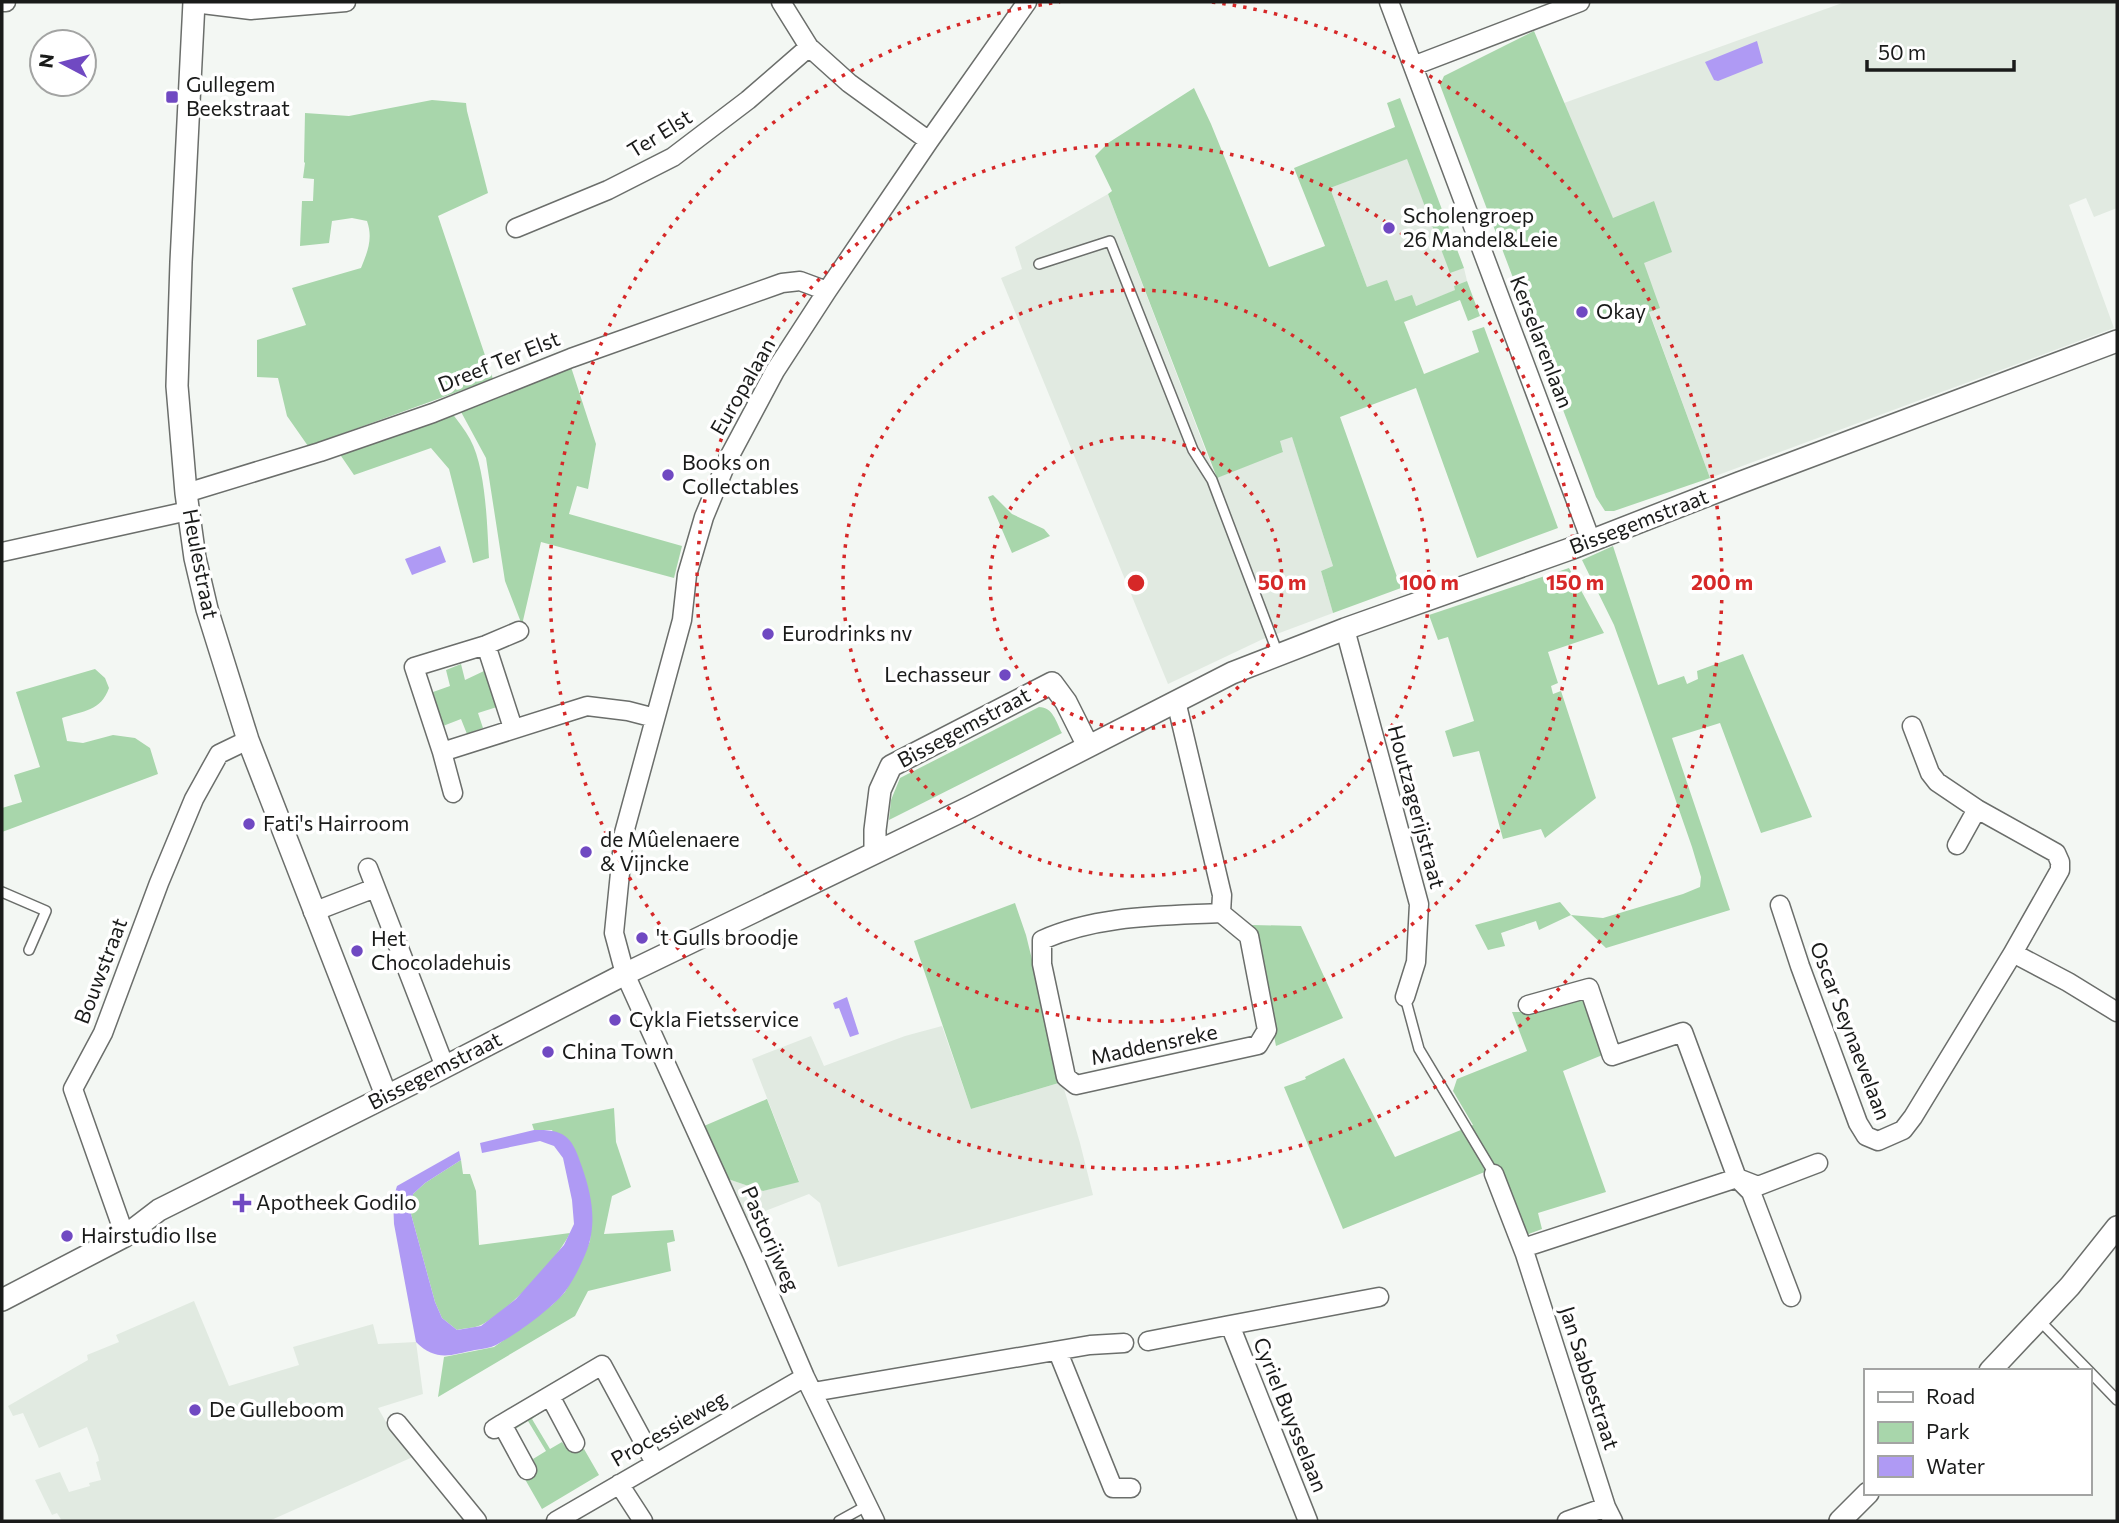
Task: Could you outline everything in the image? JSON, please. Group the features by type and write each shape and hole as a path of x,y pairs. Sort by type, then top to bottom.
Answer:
{"street":[{"path":"194,2 251,10 346,2"},
{"name":"Heulestraat","path":"194,2 177,386 187,502 195,558 207,609 248,740 386,1096"},
{"path":"781,2 809,47 849,83 929,141"},
{"name":"Europalaan","path":"625,974 614,933 624,833 682,620 687,575 709,505 728,459 775,371 929,141 1027,2"},
{"name":"Kerselarenlaan","path":"1389,2 1591,541"},
{"path":"1413,66 1580,2"},
{"name":"Ter Elst","path":"516,228 608,190 673,157 748,100 809,47"},
{"name":"Dreef Ter Elst","path":"2,552 187,502 433,413 570,358 782,283 800,281 827,292"},
{"name":"Bissegemstraat","path":"2,1300 125,1236 159,1210 625,974 970,807 1232,673 1345,629 1591,541 2117,341"},
{"name":"Houtzagerijstraat","path":"1345,629 1419,904 1416,962 1405,997"},
{"path":"453,793 443,752 414,667 486,645 519,631"},
{"path":"486,645 513,728"},
{"name":"Bissegemstraat","path":"875,852 880,790 891,766 1052,683 1066,702 1087,746"},
{"path":"1176,701 1222,895 1221,913"},
{"path":"443,752 587,706 628,711 655,718"},
{"name":"Oscar Seynaevelaan","path":"1780,905 1858,1123 1866,1136 1878,1142 1903,1129 1913,1117 2060,870 2056,853 1978,809 1937,782 1930,773 1912,726"},
{"name":"Bouwstraat","path":"125,1236 73,1088 103,1033 159,883 194,799 219,754 248,740"},
{"path":"1956,845 1978,809"},
{"path":"368,868 445,1067"},
{"path":"313,912 375,888"},
{"name":"Maddensreke","path":"1221,913 1249,936 1267,1030 1258,1045 1076,1085 1070,1082 1066,1077 1042,964 1042,940 1061,932 1109,921 1156,915 1221,913"},
{"path":"2012,953 2068,982 2117,1012"},
{"name":"Pastorijweg","path":"625,974 809,1385 872,1513"},
{"path":"1528,1005 1589,988 1612,1056 1683,1031 1737,1178 1751,1192 1791,1297"},
{"path":"1523,1248 1737,1178 1758,1186 1818,1163"},
{"name":"Jan Sabbestraat","path":"1494,1174 1523,1248 1609,1514"},
{"path":"1992,1369 2070,1286 2117,1227"},
{"name":"Cyriel Buysselaan","path":"1148,1341 1379,1297"},
{"name":"Cyriel Buysselaan","path":"1230,1325 1308,1521"},
{"name":"Processieweg","path":"556,1521 655,1463 809,1385 1058,1352 1090,1345 1124,1343"},
{"path":"1058,1352 1113,1488 1130,1488"},
{"path":"527,1470 498,1426 602,1365 655,1463"},
{"path":"550,1396 575,1443"},
{"path":"397,1423 477,1521"},
{"path":"619,1484 643,1521"},
{"path":"1840,1521 1866,1495"},
{"path":"1566,1521 1609,1514"}],"lane":[{"path":"1039,264 1110,241 1194,450 1212,480 1278,654"},
{"path":"2,892 46,911 29,950"},
{"path":"1405,997 1419,1049 1494,1174"},
{"path":"2039,1320 2087,1369"},
{"path":"2091,1373 2117,1400"},
{"path":"839,1521 872,1513"}],"shaded area":[{"path":"1845,2 2117,2 2117,208 2094,217 2086,198 2069,205 2114,328 1710,478 1649,311 1659,307 1643,262 1654,201 1613,219 1564,103"},
{"name":"Scholengroep 26 Mandel&Leie","path":"1407,158 1450,272 1464,268 1467,281 1454,286 1456,290 1416,306 1395,301 1367,287 1330,188"},
{"path":"1108,194 1216,478 1283,451 1279,441 1292,436 1333,566 1321,571 1333,613 1263,639 1168,684 1001,278 1022,269 1015,247"},
{"path":"942,1026 971,1109 1062,1082 1093,1195 838,1267 820,1203 809,1194 745,1219 728,1179 763,1191 799,1181 752,1059 811,1036 824,1066 905,1036"},
{"name":"De Gulleboom","path":"194,1301 229,1386 299,1365 293,1347 373,1324 378,1344 416,1342 423,1394 378,1408 386,1422 415,1456 269,1521 62,1521 57,1513 52,1515 35,1480 60,1472 69,1492 101,1480 96,1462 99,1461 98,1456 87,1427 39,1448 23,1413 13,1416 8,1406 88,1360 87,1355 119,1342 116,1335"}],"green space":[{"path":"1534,31 1613,218 1654,201 1672,252 1644,263 1660,308 1649,312 1710,478 1614,511 1605,511 1596,497 1440,85 1444,76"},
{"path":"1194,88 1269,267 1325,246 1294,168 1395,127 1387,103 1400,98 1464,268 1450,273 1407,159 1330,188 1367,287 1387,280 1395,301 1412,295 1416,306 1455,290 1454,286 1467,281 1480,316 1468,321 1460,300 1404,322 1424,374 1479,352 1472,331 1484,327 1558,528 1477,558 1416,388 1340,417 1401,588 1333,613 1321,571 1333,566 1292,437 1280,441 1283,452 1217,478 1108,194 1112,191 1095,156 1108,143"},
{"path":"432,100 466,103 488,193 438,216 493,379 308,446 287,416 278,378 257,377 257,340 306,325 292,288 361,268 368,250 370,233 367,221 352,218 332,221 329,243 300,246 302,201 313,201 314,179 303,178 305,113 349,116"},
{"path":"571,367 596,444 588,489 577,486 569,514 682,546 674,578 541,542 522,625 505,581 486,458 460,410"},
{"path":"451,412 470,439 483,481 489,558 473,563 449,469 431,448 354,475 339,453"},
{"path":"993,495 1012,514 1044,529 1050,536 1012,553 988,497"},
{"path":"1613,546 1658,685 1684,676 1687,684 1698,679 1697,671 1743,654 1812,817 1761,833 1720,723 1672,738 1730,910 1606,948 1571,915 1603,918 1700,887 1701,877 1692,847 1614,625 1582,560"},
{"path":"1569,568 1604,633 1548,652 1558,683 1551,686 1553,694 1561,691 1596,798 1545,838 1541,829 1503,839 1479,751 1453,757 1445,731 1474,721 1448,637 1438,640 1429,615"},
{"path":"461,664 465,680 484,671 497,707 478,713 483,728 467,734 461,719 443,726 433,692 450,686 446,670"},
{"path":"95,669 105,678 109,688 106,696 96,706 62,718 67,741 83,743 113,735 135,738 150,748 158,774 2,832 2,808 22,802 14,775 40,767 16,692"},
{"path":"1039,707 1051,712 1062,733 889,820 891,800 900,778"},
{"path":"1560,902 1571,915 1539,930 1536,921 1501,933 1505,946 1488,950 1475,925"},
{"path":"1015,903 1026,935 1062,1082 971,1109 914,941"},
{"path":"1252,925 1301,926 1343,1018 1276,1046"},
{"path":"1586,994 1605,1054 1563,1071 1606,1192 1538,1213 1542,1229 1526,1235 1497,1167 1343,1229 1284,1087 1306,1079 1305,1077 1344,1058 1395,1157 1473,1125 1453,1091 1457,1079 1527,1051 1512,1012 1526,1012"},
{"path":"767,1099 799,1182 763,1191 728,1179 704,1126"},
{"path":"614,1108 616,1142 631,1187 612,1196 604,1234 673,1230 675,1241 667,1243 671,1271 588,1291 575,1316 438,1397 444,1357 494,1347 552,1305 565,1292 590,1241 592,1211 552,1130 534,1130 532,1124"},
{"path":"461,1160 463,1174 470,1174 476,1191 479,1245 570,1233 544,1270 519,1296 480,1325 457,1330 442,1318 435,1302 411,1214 413,1194"},
{"path":"542,1409 543,1411 532,1419 550,1449 562,1442 566,1448 571,1446 575,1453 584,1449 599,1475 542,1509 522,1474 536,1466 533,1459 546,1451 528,1421 517,1428 514,1425"}],"water":[{"path":"1757,41 1763,63 1718,81 1714,80 1705,62"},
{"path":"440,546 446,562 412,575 405,559"},
{"path":"847,997 859,1034 850,1037 839,1008 835,1009 833,1003"},
{"path":"534,1130 561,1133 575,1148 592,1212 592,1231 583,1260 564,1293 532,1322 504,1341 489,1348 451,1355 430,1352 416,1342 394,1224 393,1199 397,1186 459,1151 461,1160 413,1194 411,1214 435,1302 442,1318 457,1330 481,1326 516,1299 564,1245 574,1224 563,1158 554,1146 540,1141 482,1153 480,1143"}],"place":[{"name":"Gullegem Beekstraat","path":"172,97"},
{"name":"Scholengroep 26 Mandel&Leie","path":"1389,228"},
{"name":"Okay","path":"1582,312"},
{"name":"Books on Collectables","path":"668,475"},
{"name":"Eurodrinks nv","path":"768,634"},
{"name":"Lechasseur","path":"1005,675"},
{"name":"Fati's Hairroom","path":"249,824"},
{"name":"de Mûelenaere & Vijncke","path":"586,852"},
{"name":"'t Gulls broodje","path":"642,938"},
{"name":"Het Chocoladehuis","path":"357,951"},
{"name":"Cykla Fietsservice","path":"615,1020"},
{"name":"China Town","path":"548,1052"},
{"name":"Apotheek Godilo","path":"242,1203"},
{"name":"Hairstudio Ilse","path":"67,1236"},
{"name":"De Gulleboom","path":"195,1410"}]}
